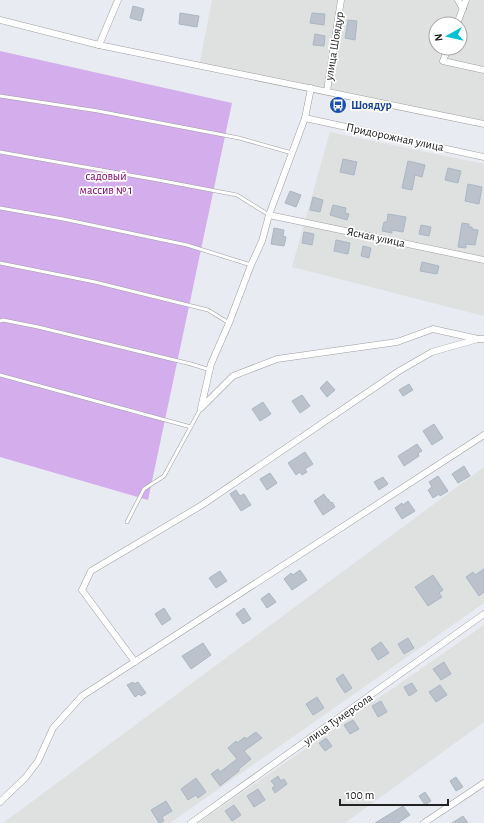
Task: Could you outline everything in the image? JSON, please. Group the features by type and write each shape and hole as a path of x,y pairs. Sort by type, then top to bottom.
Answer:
{"street":[{"path":"99,45 118,0"},
{"name":"улица Шоядур","path":"327,92 341,0"},
{"path":"458,0 463,8"},
{"path":"460,16 466,0"},
{"path":"0,20 99,45 484,124"},
{"path":"445,56 443,61 484,70"},
{"path":"201,408 210,370 251,265 262,241 269,215 305,118 311,88"},
{"name":"Придорожная улица","path":"305,118 484,157"},
{"name":"Ясная улица","path":"269,215 484,260"},
{"path":"201,408 233,376 277,359 397,342 433,330 481,339"},
{"path":"135,662 82,590 91,571 202,505 399,371 432,352 481,339"},
{"path":"0,802 26,777 38,761 53,728 82,696 484,435"},
{"name":"улица Тумерсола","path":"191,823 484,614"},
{"path":"424,823 484,783"}],"lane":[{"path":"0,96 98,111 232,137 292,153"},
{"path":"0,152 158,180 237,196 269,215"},
{"path":"0,208 63,219 187,245 251,265"},
{"path":"0,264 95,282 208,310 229,323"},
{"path":"0,322 3,320 38,327 191,364 210,370"},
{"path":"0,375 191,427"},
{"path":"127,522 144,489 164,476 201,408"}],"shaded area":[{"path":"212,0 484,0 484,125 199,67"},
{"path":"330,132 484,164 484,316 292,267"},
{"path":"484,467 484,603 170,823 3,823"},
{"path":"484,625 484,722 345,823 198,823"}],"green space":[{"name":"садовый массив № 1","path":"0,51 232,103 148,500 0,457"}],"building":[{"path":"133,6 144,9 141,21 130,18"},
{"path":"180,13 199,16 197,27 179,24"},
{"path":"312,13 325,14 324,25 310,23"},
{"path":"348,20 357,21 355,40 345,38"},
{"path":"315,34 325,36 324,46 313,45"},
{"path":"343,159 357,162 354,175 340,172"},
{"path":"408,161 425,165 422,177 415,175 412,190 402,188"},
{"path":"448,168 461,171 458,183 445,180"},
{"path":"468,184 482,187 479,204 465,201"},
{"path":"290,191 301,195 296,207 285,203"},
{"path":"313,197 323,200 320,212 310,210"},
{"path":"333,205 346,208 345,213 349,214 347,220 330,215"},
{"path":"388,214 406,217 403,232 392,230 392,233 382,231 384,222 387,222"},
{"path":"462,223 469,224 469,227 472,227 472,229 478,230 475,245 466,244 466,248 458,247"},
{"path":"421,225 431,227 429,236 419,234"},
{"path":"274,228 284,230 283,236 286,237 284,246 271,244"},
{"path":"304,232 314,234 312,245 302,243"},
{"path":"336,240 350,243 348,254 334,251"},
{"path":"363,246 371,248 369,258 361,256"},
{"path":"422,262 439,266 437,274 420,271"},
{"path":"327,381 335,390 327,397 320,388"},
{"path":"409,384 413,390 403,396 399,390"},
{"path":"302,395 310,406 300,413 292,401"},
{"path":"263,402 271,414 260,421 252,409"},
{"path":"434,424 443,438 432,445 423,431"},
{"path":"417,444 422,451 418,453 419,456 404,466 398,456"},
{"path":"305,452 313,464 305,469 307,472 302,475 300,472 296,475 288,463"},
{"path":"464,466 470,476 458,483 452,474"},
{"path":"270,473 277,483 267,490 260,479"},
{"path":"438,476 448,491 433,498 428,490 432,487 429,482"},
{"path":"383,477 388,484 379,490 374,482"},
{"path":"236,490 240,496 244,494 251,505 241,511 230,494"},
{"path":"324,494 335,507 323,515 314,501"},
{"path":"408,501 415,511 402,519 395,508"},
{"path":"484,569 484,592 479,596 466,577 473,572 475,575"},
{"path":"300,570 307,580 292,590 284,579 291,573 293,575"},
{"path":"220,571 227,581 216,588 209,578"},
{"path":"433,575 443,590 439,593 442,597 428,606 415,587"},
{"path":"269,593 276,602 267,608 261,599"},
{"path":"164,608 171,619 162,625 155,614"},
{"path":"244,608 251,619 243,624 236,614"},
{"path":"408,638 414,648 404,654 398,644"},
{"path":"381,642 389,653 378,660 371,649"},
{"path":"203,643 211,655 191,669 182,656"},
{"path":"444,662 451,674 441,680 433,669"},
{"path":"343,674 352,688 345,693 336,679"},
{"path":"133,682 134,684 138,682 146,693 141,696 139,694 135,697 127,685"},
{"path":"412,683 417,691 409,696 404,687"},
{"path":"440,685 447,695 436,702 429,692"},
{"path":"317,697 324,708 313,715 306,704"},
{"path":"381,701 387,712 378,717 372,706"},
{"path":"353,720 359,729 350,734 344,725"},
{"path":"256,732 262,738 244,751 251,759 220,786 211,774 218,769 220,772 237,759 228,748 236,741 237,743 245,737 246,739"},
{"path":"326,738 332,746 325,751 319,743"},
{"path":"278,776 281,781 284,779 287,784 275,793 272,788 275,786 271,781"},
{"path":"456,777 463,787 456,791 450,781"},
{"path":"196,778 206,792 198,798 196,795 188,800 181,789"},
{"path":"258,789 265,800 254,807 247,796"},
{"path":"425,792 431,801 425,805 419,796"},
{"path":"166,801 172,811 162,817 164,821 159,823 151,810"},
{"path":"234,805 241,815 232,821 225,811"},
{"path":"403,806 410,815 398,823 375,823"},
{"path":"463,816 468,823 452,823"}],"place":[{"name":"Шоядур","path":"338,105"}]}
